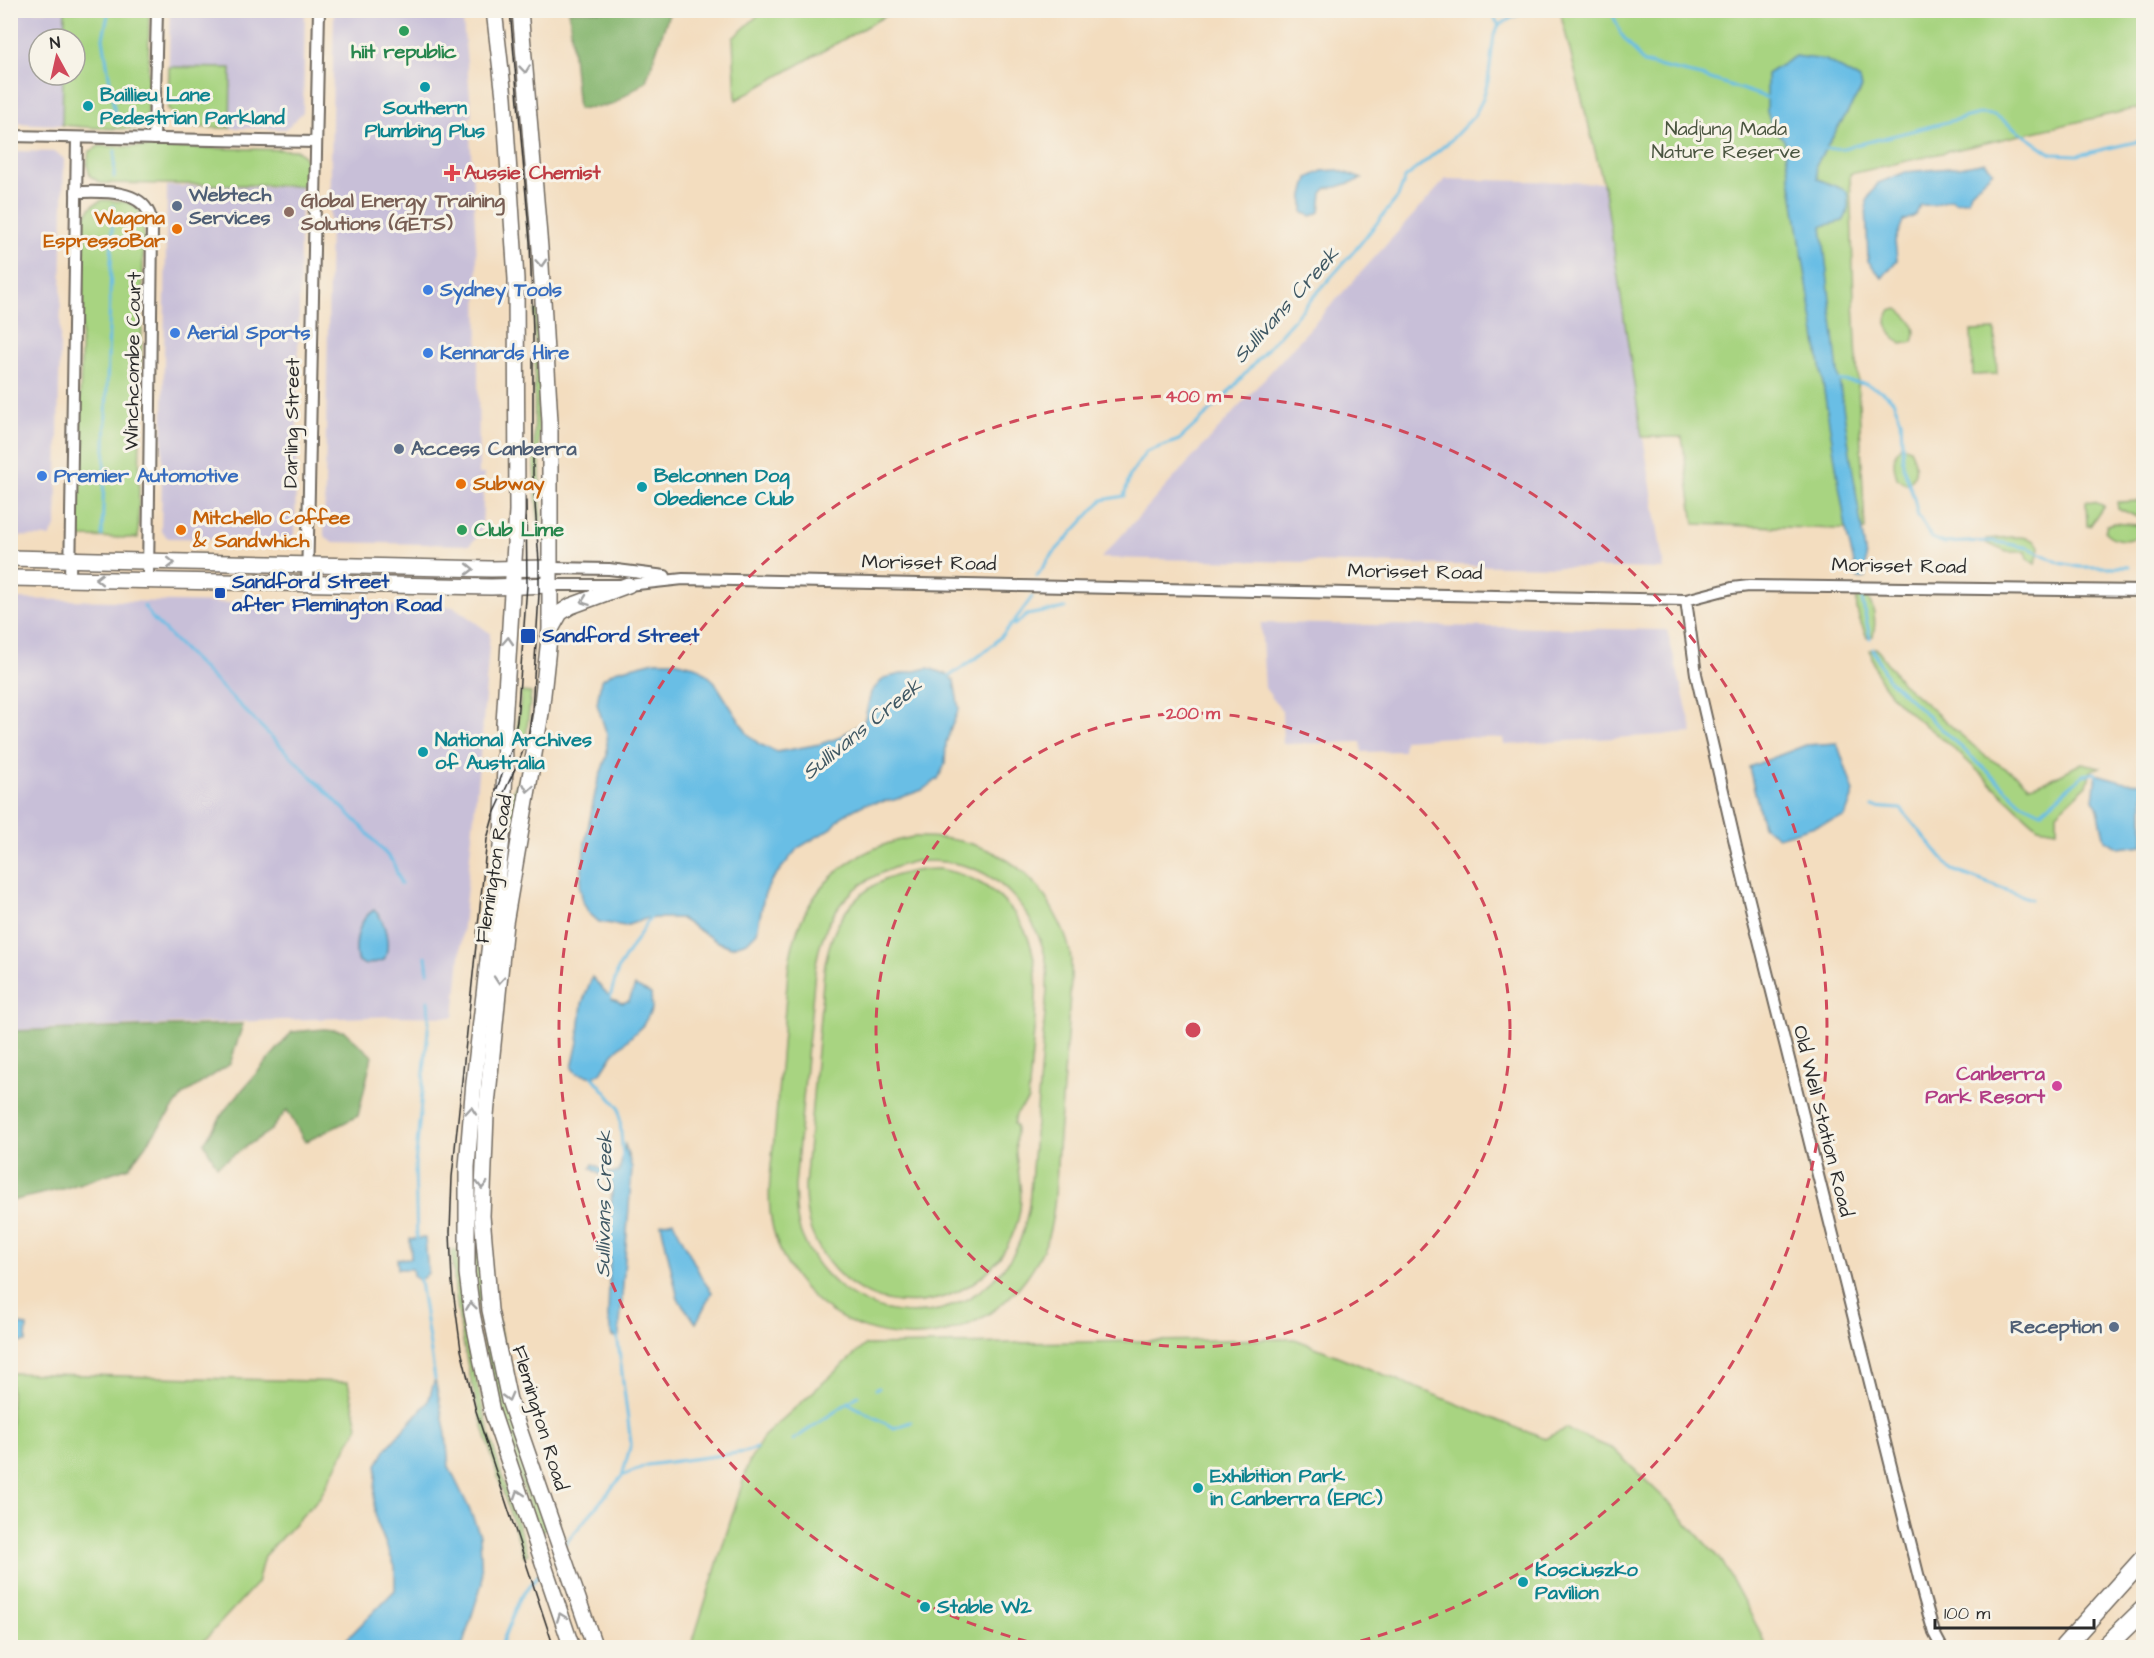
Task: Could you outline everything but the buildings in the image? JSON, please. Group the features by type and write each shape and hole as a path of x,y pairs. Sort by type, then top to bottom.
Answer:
{"highway":[{"path":"2063,1647 2144,1558"},
{"path":"2104,1647 2144,1609"}],"main road":[{"name":"Flemington Road","path":"494,10 505,107 516,279 517,511 504,724 502,838 474,1082 467,1167 467,1262 472,1313 492,1412 572,1647"},
{"name":"Flemington Road","path":"519,10 540,248 550,422 550,629 542,713 505,923 486,1115 482,1216 490,1310 509,1400 595,1647"},
{"path":"10,558 513,570"},
{"name":"Morisset Road","path":"513,570 551,568"},
{"path":"10,578 307,584 551,585"},
{"path":"550,629 560,614 571,606 628,585"}],"street":[{"path":"154,139 157,10"},
{"name":"Darling Street","path":"307,584 319,10"},
{"path":"10,136 316,142"},
{"path":"70,579 77,138"},
{"name":"Winchcombe Court","path":"76,192 125,195 139,202 149,213 152,227 148,580"},
{"name":"Morisset Road","path":"551,568 609,569 683,579 1686,600 1749,586 2144,591"},
{"name":"Morisset Road","path":"551,585 628,585 683,579"},
{"name":"Old Well Station Road","path":"1686,600 1695,669 1741,871 1929,1619 1942,1647"}],"shaded area":[{"path":"11,11 65,11 64,27 27,27 27,87 63,87 62,125 11,123"},
{"path":"170,11 305,11 303,112 286,129 185,127 168,109"},
{"path":"334,11 462,11 472,117 469,117 477,260 479,474 484,474 482,533 469,545 331,542 324,535"},
{"path":"11,151 56,152 64,159 56,527 49,537 11,536"},
{"path":"1446,179 1603,183 1664,569 1101,558"},
{"path":"167,186 301,187 295,534 288,540 168,538 161,531"},
{"path":"10,599 454,607 490,633 454,1017 396,1016 11,1030"},
{"path":"1261,623 1667,630 1693,733 1504,745 1503,738 1451,737 1404,740 1403,751 1362,752 1361,742 1283,744 1282,711 1265,688"}],"green space":[{"path":"65,11 149,11 148,110 141,126 125,129 62,125 63,87 87,87 87,27 64,27"},
{"path":"569,11 670,11 646,81 612,105 578,109"},
{"path":"763,11 894,11 736,100 733,38"},
{"name":"Nadjung Mada Nature Reserve","path":"1560,11 2143,11 2143,107 1850,174 1865,530 1694,524 1682,437 1642,437 1605,191"},
{"path":"169,67 231,68 230,128 185,127 168,109"},
{"path":"99,146 296,150 307,161 306,186 101,183 90,176 87,165 89,152"},
{"path":"103,200 123,201 133,205 144,220 138,538 77,537 84,219 91,207"},
{"path":"1898,309 1914,327 1913,342 1901,344 1888,329 1887,321 1890,311"},
{"path":"535,310 538,310 541,383 538,405 542,532 539,533 534,467"},
{"path":"1995,330 1997,374 1973,375 1971,331"},
{"path":"1901,445 1910,449 1915,463 1915,473 1906,484 1897,478 1894,465 1896,453"},
{"path":"2086,501 2104,506 2090,526 2087,526"},
{"path":"2143,501 2143,520 2118,508 2117,502"},
{"path":"2113,523 2137,525 2140,534 2127,540 2113,537 2105,532 2107,525"},
{"path":"2028,538 2038,544 2040,548 2035,564 2028,559 2026,552 2007,552 1986,543 1986,539"},
{"path":"1859,592 1864,592 1872,607 1875,618 1873,636 1867,637 1860,620 1856,603"},
{"path":"1876,648 1901,682 1985,756 2017,775 2030,786 2049,780 2082,763 2100,767 2091,771 2087,785 2057,813 2057,830 2038,827 1954,749 1896,700 1877,673 1870,650"},
{"path":"521,692 531,693 526,737 517,735"},
{"path":"527,766 478,1134 476,1227 546,1529 538,1532 504,1432 483,1341 474,1267 472,1176 510,791 513,791"},
{"path":"913,837 957,840 996,854 1014,864 1030,878 1055,914 1067,940 1071,960 1055,1196 1046,1243 1026,1278 996,1309 961,1328 923,1336 884,1333 848,1321 815,1299 790,1268 773,1229 770,1205 770,1179 788,971 793,945 801,921 812,900 826,882 844,866 887,844","holes":["916,861 962,865 993,879 1007,890 1019,903 1037,933 1047,966 1047,990 1029,1205 1017,1248 991,1281 964,1301 934,1311 903,1312 872,1305 844,1290 820,1267 802,1236 798,1224 795,1186 815,970 819,948 826,929 846,898 860,886 895,867"]},
{"path":"939,869 968,877 985,886 1007,905 1018,919 1032,948 1035,964 1035,1014 1028,1100 1016,1114 1014,1124 1016,1126 1020,1208 1012,1237 993,1265 967,1287 934,1300 912,1303 890,1301 870,1295 852,1285 835,1270 822,1253 811,1231 805,1186 824,971 836,927 860,896 876,884 894,876 915,871"},
{"path":"243,1024 230,1064 183,1095 129,1167 66,1188 11,1201 11,1031"},
{"path":"324,1029 344,1031 372,1056 358,1116 305,1142 287,1110 271,1130 217,1166 204,1143 225,1110 292,1032"},
{"path":"452,1250 457,1250 473,1367 503,1480 528,1554 524,1556 487,1442 468,1368 455,1290"},
{"name":"Exhibition Park in Canberra (EPIC)","path":"1295,1339 1545,1439 1566,1428 1613,1449 1661,1495 1723,1563 1766,1647 691,1647 749,1462 764,1436 865,1345"},
{"path":"11,1373 348,1382 358,1426 320,1497 264,1556 257,1583 198,1647 11,1647"}],"water":[{"path":"1795,56 1826,60 1860,80 1862,88 1816,165 1818,179 1847,191 1848,199 1848,210 1843,221 1822,226 1838,373 1866,558 1866,578 1858,579 1847,535 1784,140 1771,125 1767,112 1767,74"},
{"path":"1985,162 1993,171 1971,192 1968,200 1955,202 1952,199 1933,205 1921,205 1915,216 1903,221 1895,241 1897,260 1882,278 1868,261 1866,201 1878,183 1906,172 1960,167"},
{"path":"1338,170 1362,179 1327,188 1322,193 1320,212 1312,216 1303,213 1303,195 1308,178 1322,171"},
{"path":"655,661 674,661 698,667 714,681 747,733 759,744 777,752 820,744 838,738 864,722 871,692 884,678 928,668 946,674 954,681 959,709 946,743 945,764 938,779 922,790 894,800 865,804 841,817 832,828 798,848 771,881 764,896 757,932 747,942 731,947 716,941 680,918 648,918 625,926 599,922 589,913 583,902 580,887 585,843 597,784 607,755 607,735 597,704 601,680 615,671"},
{"path":"1837,743 1854,792 1845,817 1778,837 1763,826 1749,767 1806,745"},
{"path":"2096,774 2125,782 2143,783 2143,845 2119,848 2105,840 2097,805 2093,800"},
{"path":"374,910 382,920 386,934 386,955 384,960 365,965 357,960 358,932 364,919"},
{"path":"592,977 612,999 622,1003 629,1001 635,986 651,994 652,1009 643,1025 613,1054 601,1073 593,1077 576,1073 572,1068 578,1042 582,1004"},
{"path":"625,1145 632,1168 619,1336 612,1337 608,1318 612,1183 591,1168 593,1164 610,1173 619,1172"},
{"path":"673,1221 703,1280 712,1292 696,1323 678,1299 661,1224"},
{"path":"425,1238 428,1273 423,1278 417,1279 412,1269 398,1269 397,1259 411,1258 410,1239"},
{"path":"11,1324 27,1326 26,1342 11,1343"},
{"path":"435,1379 446,1434 449,1467 480,1535 482,1583 462,1647 341,1647 395,1590 395,1567 376,1520 374,1502 377,1465 386,1449 428,1402"}],"waterway":[{"path":"109,10 103,38 116,121"},
{"name":"Sullivans Creek","path":"1037,576 1050,557 1102,500 1124,496 1130,475 1146,452 1179,440 1220,402 1356,249 1398,197 1405,178 1450,141 1474,116 1482,101 1488,81 1494,35 1499,25 1488,10"},
{"path":"1499,25 1526,10"},
{"path":"1611,10 1621,34 1644,63 1705,77 1768,98"},
{"path":"1824,149 1844,148 1979,114 1994,115 2052,154 2078,155 2144,140"},
{"path":"114,177 115,151"},
{"path":"102,536 113,206"},
{"path":"1837,380 1866,384 1893,400 1901,420 1903,466 1918,516 1932,538 1944,543 1992,541 2029,548 2060,563 2080,567 2129,567"},
{"path":"1861,594 1870,638"},
{"name":"Sullivans Creek","path":"947,678 982,654 996,641 1032,597"},
{"path":"144,606 153,619 361,826 393,862 401,884"},
{"path":"1014,625 1027,615 1065,608"},
{"path":"1873,649 1887,678 2020,802 2041,812 2083,775 2096,773 2097,777"},
{"path":"1873,807 1901,809 1952,870 2031,899"},
{"name":"Sullivans Creek","path":"609,1001 618,969 651,916"},
{"path":"426,956 428,972"},
{"path":"417,1241 415,1166 429,1020 428,1001"},
{"name":"Sullivans Creek","path":"592,1074 619,1108 623,1159"},
{"path":"419,1275 435,1379"},
{"name":"Sullivans Creek","path":"565,1544 622,1476 631,1444 617,1334"},
{"path":"793,1440 858,1396"},
{"path":"848,1403 894,1428 911,1422"},
{"path":"622,1476 647,1465 745,1452 756,1448"},
{"name":"Sullivans Creek","path":"500,1648 520,1598 541,1572"}],"tram line":[{"path":"510,10 530,242 533,333 533,474 539,594 532,710 528,737 494,814 487,839 452,1177 450,1232 452,1282 461,1350 476,1411 554,1648"},
{"path":"496,791 512,748 517,721 527,585 526,501"}],"place":[{"name":"hiit republic","path":"404,31"},
{"name":"Southern Plumbing Plus","path":"425,87"},
{"name":"Baillieu Lane Pedestrian Parkland","path":"88,106"},
{"name":"Aussie Chemist","path":"452,173"},
{"name":"Webtech Services","path":"177,206"},
{"name":"Global Energy Training Solutions (GETS)","path":"289,212"},
{"name":"Wagona EspressoBar","path":"177,229"},
{"name":"Sydney Tools","path":"428,290"},
{"name":"Aerial Sports","path":"175,333"},
{"name":"Kennards Hire","path":"428,353"},
{"name":"Access Canberra","path":"399,449"},
{"name":"Premier Automotive","path":"42,476"},
{"name":"Subway","path":"461,484"},
{"name":"Belconnen Dog Obedience Club","path":"642,487"},
{"name":"Mitchello Coffee & Sandwhich","path":"181,530"},
{"name":"Club Lime","path":"462,530"},
{"name":"Sandford Street after Flemington Road","path":"220,593"},
{"name":"Sandford Street","path":"528,636"},
{"name":"National Archives of Australia","path":"423,752"},
{"name":"Canberra Park Resort","path":"2057,1086"},
{"name":"Reception","path":"2114,1327"},
{"name":"Exhibition Park in Canberra (EPIC)","path":"1198,1488"},
{"name":"Kosciuszko Pavilion","path":"1523,1582"},
{"name":"Stable W2","path":"925,1607"}]}
